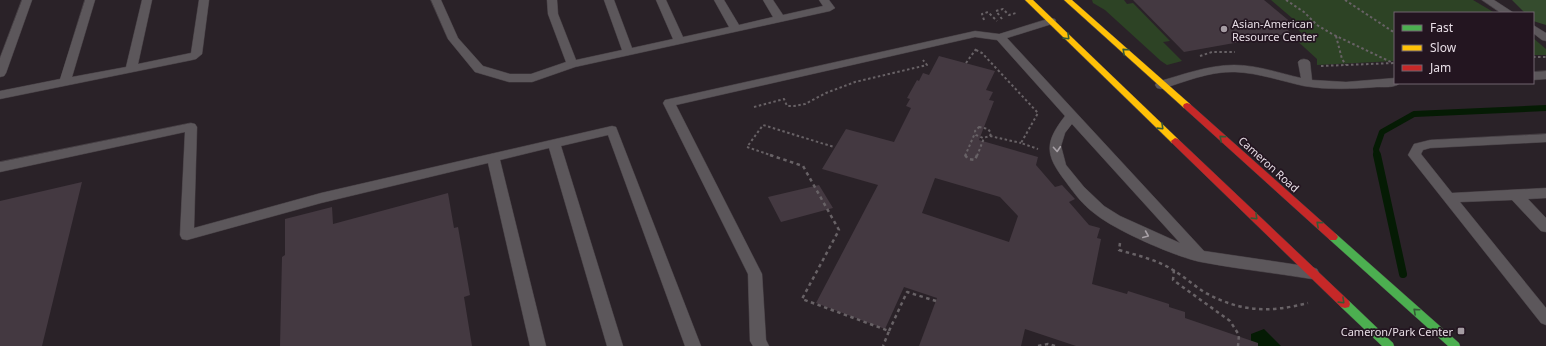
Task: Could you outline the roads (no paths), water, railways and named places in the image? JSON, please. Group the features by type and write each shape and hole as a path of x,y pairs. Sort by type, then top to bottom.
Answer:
{"main road":[{"path":"1029,0 1389,346"},
{"name":"Cameron Road","path":"1068,0 1161,85 1455,346"}],"lane":[{"path":"0,73 27,0"},
{"path":"65,82 90,0"},
{"path":"131,69 147,0"},
{"path":"0,95 192,57 196,54 204,0"},
{"path":"436,0 453,39 479,69 509,78 532,78 572,64 830,8 824,0"},
{"path":"552,0 553,14 572,64"},
{"path":"609,0 628,52"},
{"path":"662,0 679,41"},
{"path":"719,0 736,29"},
{"path":"768,0 780,19"},
{"path":"1487,0 1508,12"},
{"path":"761,346 758,341 755,274 669,103 975,34 1000,37 1051,21"},
{"path":"1534,29 1546,38"},
{"path":"1000,37 1200,256"},
{"path":"1304,62 1306,82"},
{"path":"1161,85 1224,69 1245,70 1306,82 1339,85 1394,82"},
{"path":"1534,76 1546,75"},
{"path":"1072,115 1059,132 1055,146 1060,166 1079,190 1099,210 1115,220 1161,242 1200,256 1314,274"},
{"path":"0,167 191,127 187,235 321,198 612,130 693,346"},
{"path":"1546,138 1430,144 1418,146 1414,155 1546,319"},
{"path":"554,144 615,346"},
{"path":"493,158 538,346"},
{"path":"1448,198 1546,194"},
{"path":"1516,195 1546,227"}],"waterway":[{"path":"1377,156 1376,149 1382,132 1414,114 1546,108"},
{"path":"1377,155 1403,274"}],"place":[{"name":"Asian-American Resource Center","path":"1224,29"},
{"name":"Cameron/Park Center","path":"1461,331"}]}
